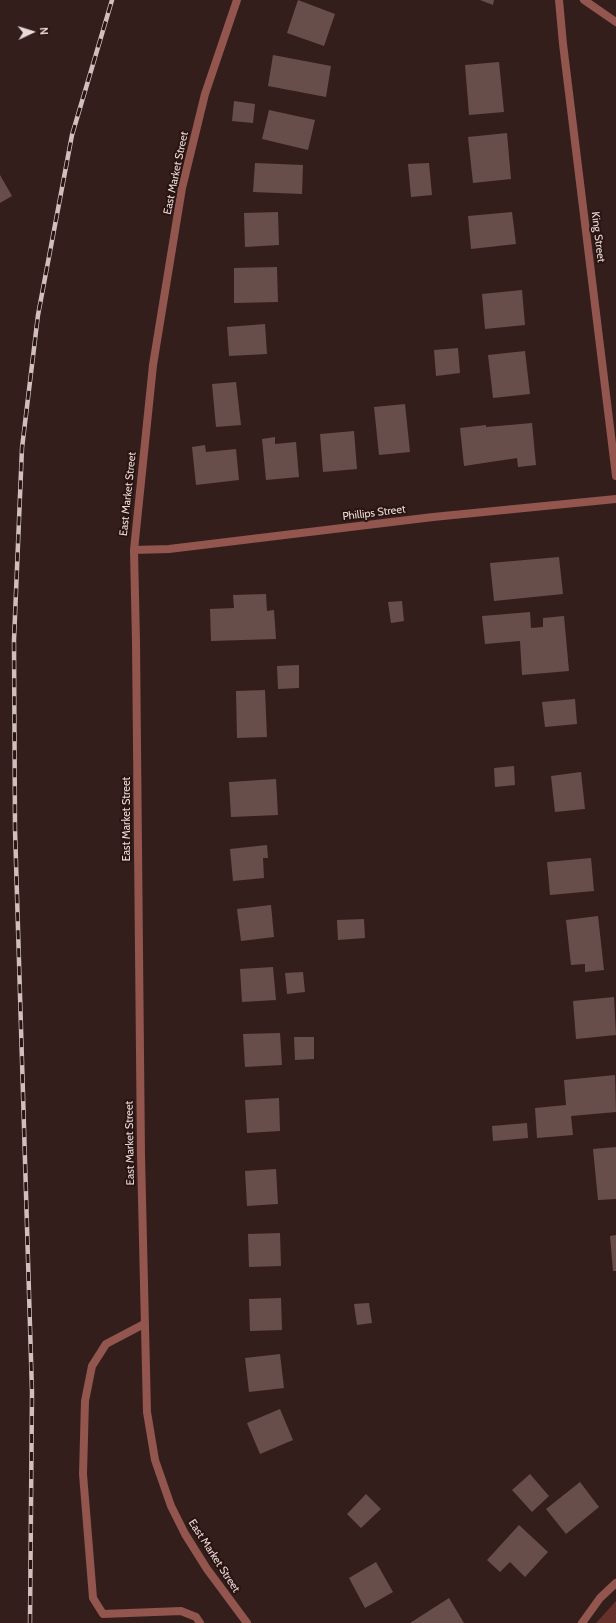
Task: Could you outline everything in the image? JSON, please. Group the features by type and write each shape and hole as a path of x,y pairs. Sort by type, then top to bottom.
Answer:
{"street":[{"name":"East Market Street","path":"237,0 205,94 182,188 153,365 134,550 141,1148 147,1412 155,1460 171,1506 185,1534 207,1569 247,1623"},
{"name":"King Street","path":"559,0 563,44 616,476"},
{"path":"584,0 616,22"},
{"name":"Phillips Street","path":"134,550 169,549 433,518 616,499"},
{"path":"102,1623 103,1614 93,1598 83,1474 85,1401 92,1366 106,1344 144,1324"},
{"path":"582,1623 600,1598 616,1583"},
{"path":"103,1614 181,1611 196,1617 200,1623"}],"shaded area":[{"path":"616,1601 616,1623 596,1623"}],"building":[{"path":"298,0 335,14 324,46 287,33"},
{"path":"480,0 494,0 493,5"},
{"path":"273,55 331,66 326,97 268,86"},
{"path":"499,62 504,112 469,115 465,65"},
{"path":"234,101 255,104 253,123 232,121"},
{"path":"269,110 315,120 308,150 262,139"},
{"path":"507,133 511,179 473,183 468,137"},
{"path":"255,163 303,165 302,194 253,192"},
{"path":"429,163 432,195 411,197 408,164"},
{"path":"0,175 12,196 0,203"},
{"path":"278,212 279,245 245,247 244,213"},
{"path":"512,212 516,244 471,249 468,216"},
{"path":"277,267 278,302 234,303 234,268"},
{"path":"522,290 525,325 485,329 482,294"},
{"path":"265,324 267,354 229,356 227,327"},
{"path":"458,348 460,373 436,376 434,350"},
{"path":"525,351 530,394 493,398 488,355"},
{"path":"236,382 241,425 216,427 212,384"},
{"path":"405,404 410,452 379,455 374,407"},
{"path":"532,423 536,465 518,467 517,458 464,466 460,428"},
{"path":"354,431 357,469 323,472 320,434"},
{"path":"275,437 275,444 296,442 299,477 266,480 262,439"},
{"path":"205,445 206,452 236,449 239,480 196,485 192,447"},
{"path":"559,557 563,594 494,601 490,563"},
{"path":"266,594 267,611 274,610 276,639 211,641 210,609 234,608 233,595"},
{"path":"402,601 404,621 391,623 388,602"},
{"path":"530,612 531,628 543,627 543,618 564,616 569,671 522,675 520,641 485,644 482,616"},
{"path":"299,665 299,688 278,689 277,666"},
{"path":"265,690 267,737 237,738 236,691"},
{"path":"575,699 577,724 545,727 542,702"},
{"path":"514,766 515,785 495,787 494,768"},
{"path":"581,772 585,809 555,812 551,776"},
{"path":"276,779 278,815 231,817 229,782"},
{"path":"267,845 268,858 263,858 264,878 233,881 230,849"},
{"path":"591,858 594,891 550,895 547,862"},
{"path":"271,905 274,937 241,941 237,909"},
{"path":"598,916 604,970 585,972 585,964 571,965 566,920"},
{"path":"364,919 365,938 338,940 337,920"},
{"path":"273,967 276,1000 242,1002 240,969"},
{"path":"303,972 305,992 287,994 285,973"},
{"path":"614,997 616,1035 576,1039 573,1001"},
{"path":"280,1033 282,1065 245,1067 243,1034"},
{"path":"294,1037 314,1037 314,1059 295,1060"},
{"path":"615,1075 616,1112 571,1116 573,1135 537,1138 535,1108 566,1105 564,1080"},
{"path":"279,1098 280,1131 247,1133 245,1100"},
{"path":"527,1123 528,1138 493,1141 492,1126"},
{"path":"616,1147 616,1199 598,1200 593,1149"},
{"path":"276,1169 278,1204 247,1206 245,1171"},
{"path":"280,1233 281,1266 249,1267 248,1234"},
{"path":"616,1235 616,1271 613,1271 610,1236"},
{"path":"281,1298 282,1330 250,1331 249,1299"},
{"path":"369,1303 372,1323 357,1325 354,1304"},
{"path":"280,1354 284,1388 249,1392 245,1358"},
{"path":"280,1409 293,1440 260,1454 247,1423"},
{"path":"530,1474 549,1496 532,1512 512,1490"},
{"path":"580,1482 599,1507 566,1534 546,1509"},
{"path":"366,1494 381,1509 361,1528 347,1514"},
{"path":"519,1525 548,1552 525,1577 510,1562 500,1572 487,1560"},
{"path":"376,1562 393,1592 365,1608 349,1578"},
{"path":"449,1598 464,1623 410,1623"}],"railway":[{"path":"30,1623 32,1392 15,829 14,640 22,448 38,315 72,135 112,0"}]}
